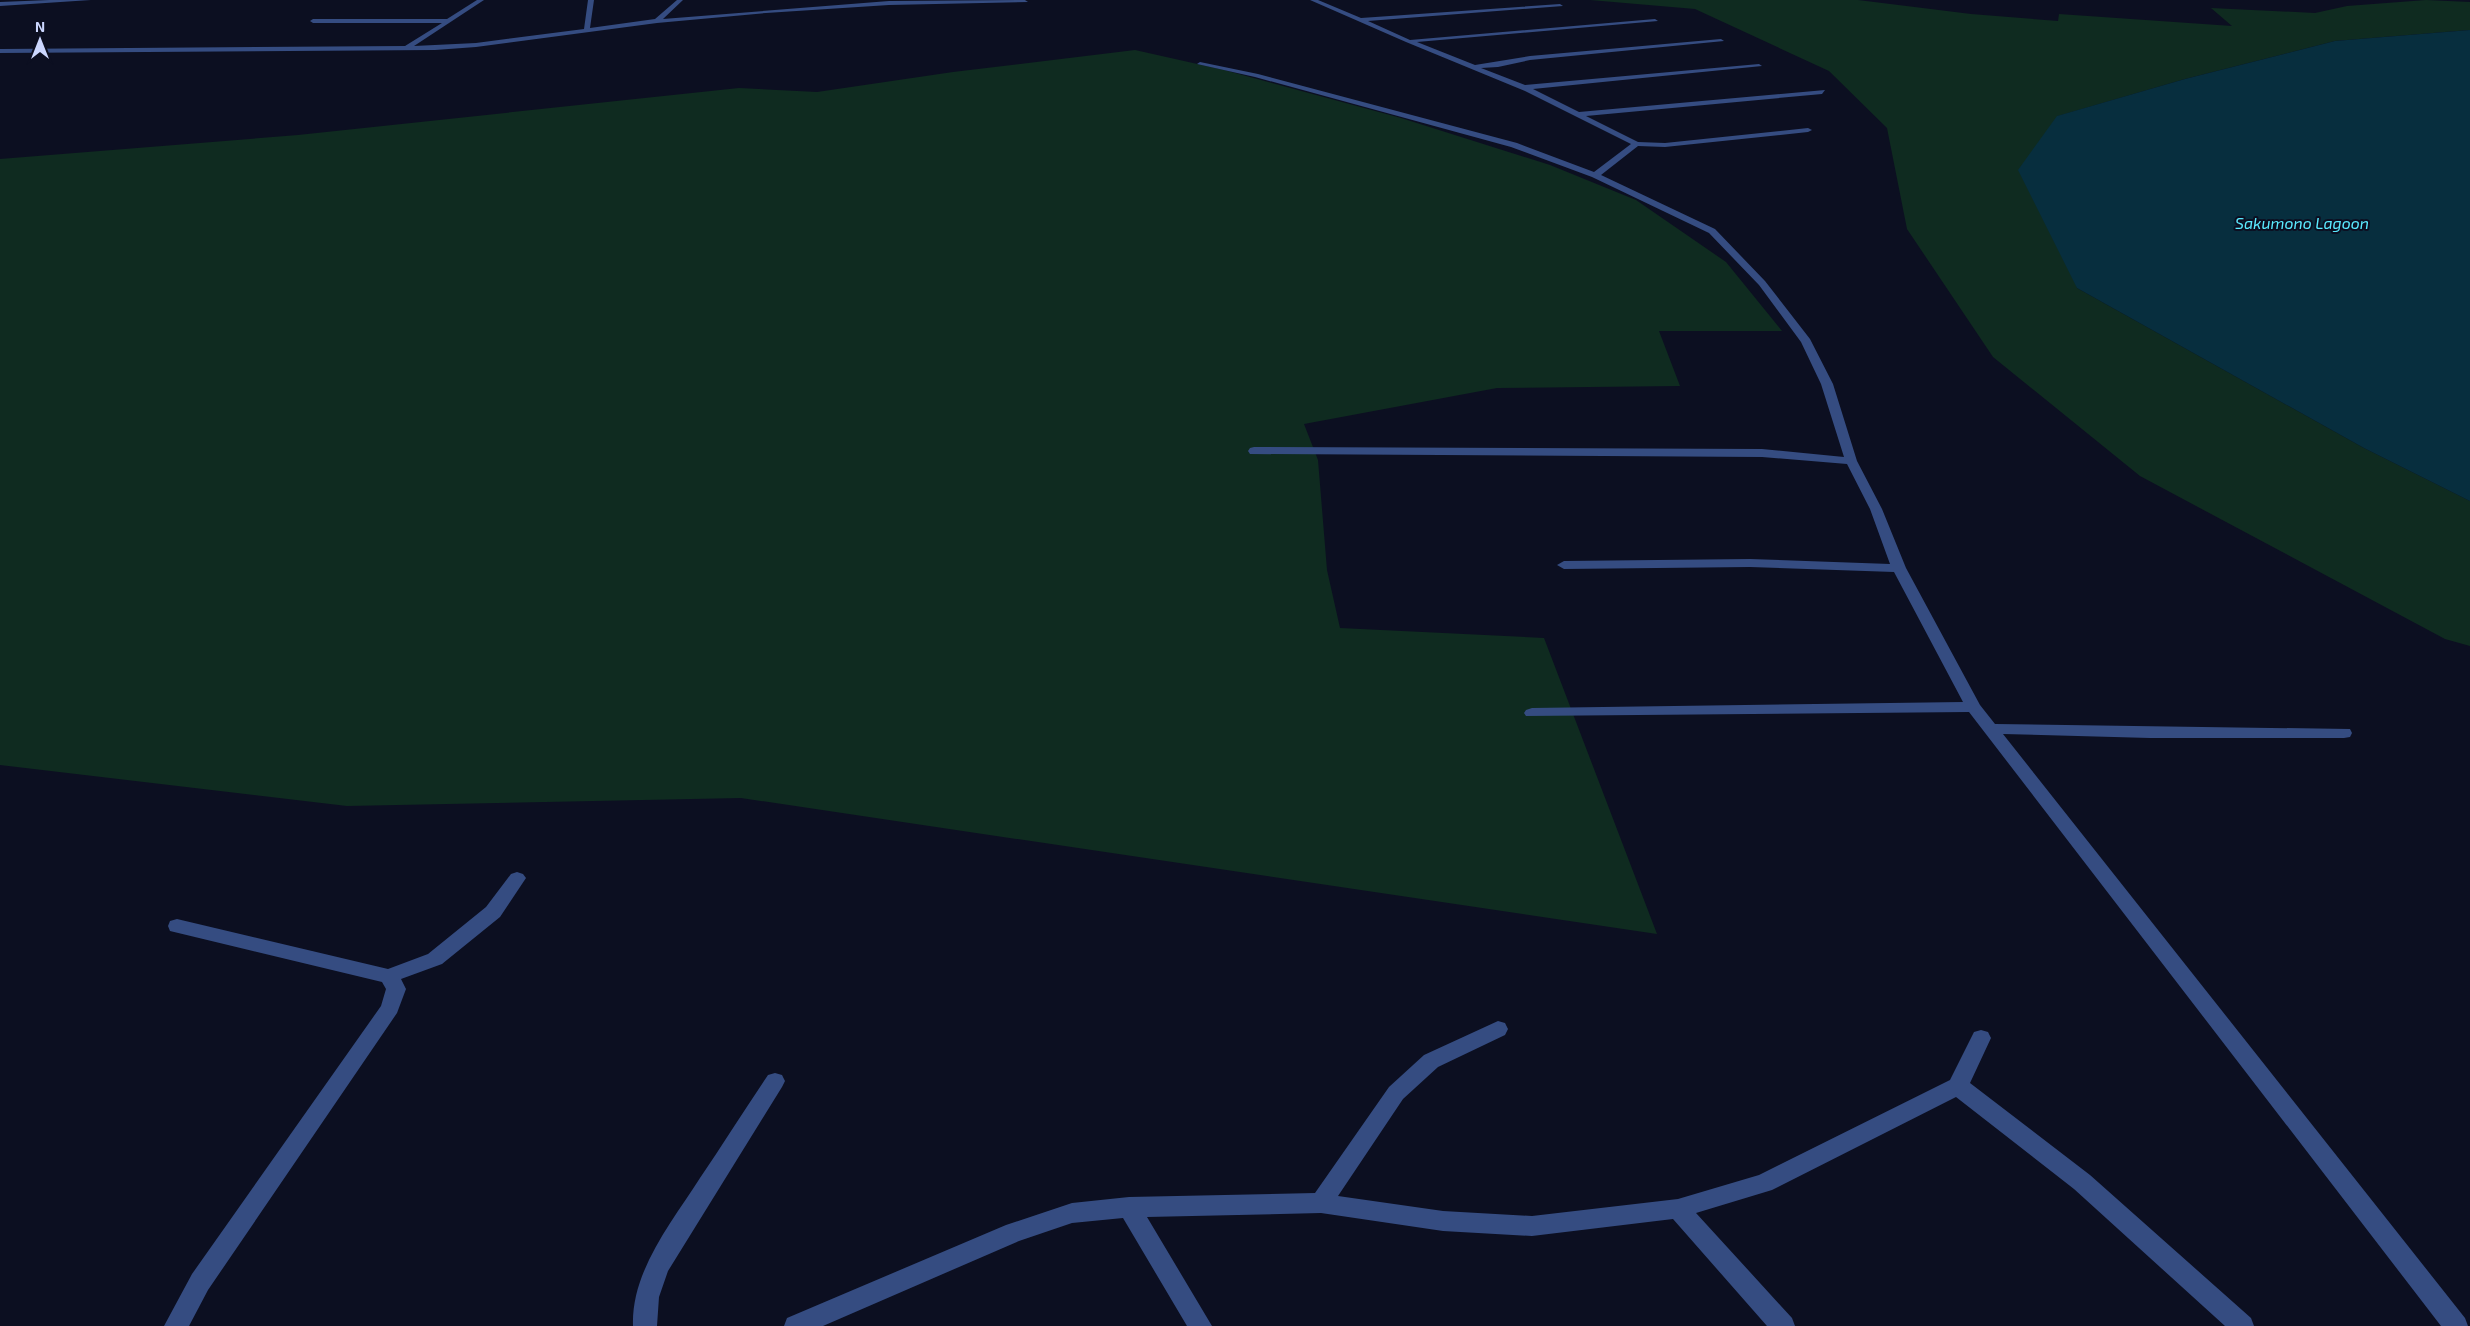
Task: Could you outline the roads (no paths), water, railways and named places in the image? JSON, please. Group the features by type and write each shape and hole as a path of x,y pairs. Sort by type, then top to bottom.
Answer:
{"street":[{"path":"0,4 88,0"},
{"path":"406,48 481,0"},
{"path":"587,29 591,0"},
{"path":"657,21 680,0"},
{"path":"1313,0 1408,41 1525,87 1581,114 1636,144 1665,145 1808,130"},
{"path":"0,51 406,48 476,45 657,21 889,3 1025,2"},
{"path":"1361,20 1560,6"},
{"path":"313,21 448,21"},
{"path":"1408,41 1655,21"},
{"path":"1474,67 1498,65 1530,58 1721,41"},
{"path":"1200,64 1256,75 1500,141 1595,175 1712,231 1762,282 1810,349 1828,384 1851,462 1876,509 1900,568 1973,706 2456,1326"},
{"path":"1525,87 1759,66"},
{"path":"1581,114 1822,92"},
{"path":"1595,175 1636,144"},
{"path":"1254,451 1762,453 1851,462"},
{"path":"1564,565 1750,563 1900,568"},
{"path":"1532,713 1973,706"},
{"path":"1989,728 2150,733 2344,733"},
{"path":"177,926 389,976 435,959 493,912 517,878"},
{"path":"176,1326 200,1282 390,1008 396,989 389,976"},
{"path":"1321,1203 1396,1093 1432,1061 1498,1029"},
{"path":"796,1326 1014,1232 1072,1213 1129,1207 1321,1203 1442,1221 1532,1226 1678,1209 1764,1183 1958,1086 1981,1038"},
{"path":"645,1326 643,1310 653,1277 666,1251 775,1081"},
{"path":"1958,1086 2082,1182 2242,1326"},
{"path":"1129,1207 1200,1326"},
{"path":"1678,1209 1783,1326"}],"water":[{"name":"Sakumono Lagoon","path":"2470,30 2470,501 2364,448 2077,288 2018,170 2057,116 2185,79 2335,41"}]}
